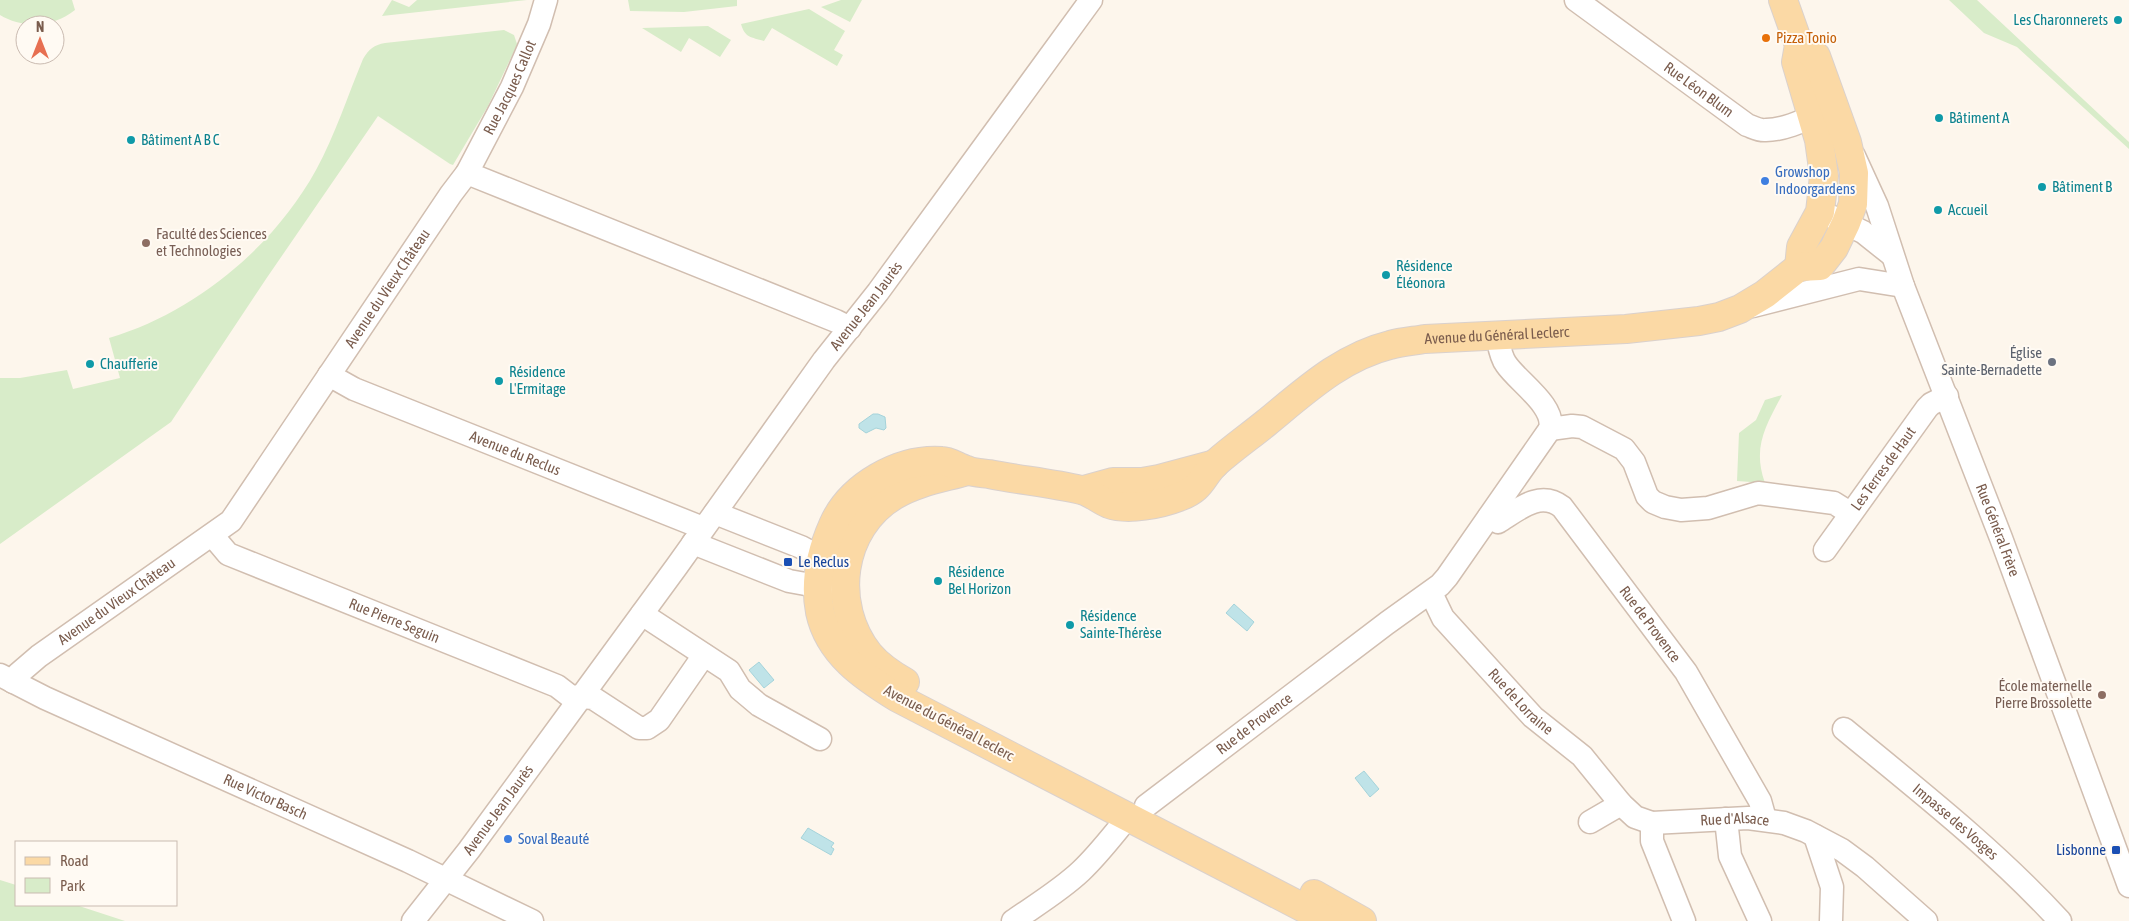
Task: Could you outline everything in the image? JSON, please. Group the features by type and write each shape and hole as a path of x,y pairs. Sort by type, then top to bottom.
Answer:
{"main road":[{"name":"Avenue du Général Leclerc","path":"1783,0 1799,45 1816,56 1824,112 1819,140 1824,176 1820,212 1801,246 1800,267"},
{"name":"Avenue du Général Leclerc","path":"1362,921 1138,811 898,698 859,673 847,662 830,638 823,624 818,586 821,558 839,513 859,490 893,470 916,463 944,461 969,471 1084,490 1110,504 1142,506 1157,504 1195,490 1215,464 1305,391 1335,370 1357,357 1390,345 1405,342 1497,335 1649,328 1706,320 1740,309 1765,294 1800,267 1820,266 1834,248 1846,223 1853,204 1852,157 1848,142 1824,112"},
{"name":"Avenue du Général Leclerc","path":"969,471 911,487 894,495 881,506 857,533 852,546 846,579 846,602 854,630 870,655 882,668 911,686 1108,789 1138,811 1329,921"}],"street":[{"name":"Rue Jacques Callot","path":"468,173 523,63 546,0"},
{"name":"Avenue Jean Jaurès","path":"413,921 581,697 824,360 850,328 1090,0"},
{"name":"Rue Léon Blum","path":"1576,0 1747,125 1766,130 1792,124 1824,112"},
{"name":"Rue Général Frère","path":"1848,142 1877,206 1903,286 1947,396 2129,886"},
{"path":"468,173 850,328"},
{"name":"Avenue du Vieux Château","path":"6,678 18,674 39,656 231,521 451,194 468,173"},
{"path":"1820,212 1846,223 1876,241 1892,255"},
{"path":"1740,309 1858,279 1903,286"},
{"path":"1497,335 1505,364 1544,405 1550,415 1550,429 1572,426 1582,428 1624,449 1634,462 1647,496 1653,502 1665,507 1681,510 1708,508 1758,493 1834,503 1850,513"},
{"name":"Avenue du Reclus","path":"329,375 343,384 704,528 789,581 818,586 846,579"},
{"name":"Les Terres de Haut","path":"1825,550 1927,408 1947,396"},
{"name":"Rue de Provence","path":"1013,921 1065,885 1080,872 1138,811 1387,623 1431,593 1447,577 1550,429"},
{"name":"Rue de Provence","path":"1489,517 1498,522 1533,501 1546,499 1554,501 1562,507 1686,672 1760,801 1764,819"},
{"name":"Avenue du Reclus","path":"704,528 801,547 821,558 846,579"},
{"name":"Rue Pierre Seguin","path":"212,535 228,554 557,686 570,696 581,697"},
{"name":"Rue de Lorraine","path":"1431,593 1443,618 1533,717 1590,764 1621,804 1635,817 1652,823"},
{"path":"642,614 729,671 748,697 820,740"},
{"path":"581,697 593,698 639,728 648,728 659,720 704,655"},
{"name":"Rue Victor Basch","path":"6,678 445,879 532,921"},
{"name":"Impasse des Vosges","path":"1844,729 1932,800 2033,892 2060,921"},
{"path":"1590,822 1621,804"},
{"path":"1726,819 1730,856 1760,921"},
{"name":"Rue d'Alsace","path":"1652,823 1726,819 1764,819 1784,823 1842,850 1865,867 1926,921"},
{"path":"1652,823 1652,841 1684,921"},
{"path":"1815,836 1832,887 1831,921"}],"green space":[{"path":"0,0 72,0 75,10 65,17 65,15 15,15 15,22 0,15"},
{"path":"392,0 409,7 417,0 527,0 382,16"},
{"path":"628,0 737,0 737,6 684,12 630,11"},
{"path":"841,0 862,0 850,22 821,7"},
{"path":"1949,0 1977,0 2129,142 2129,149 2017,47 1984,33"},
{"path":"809,9 845,31 834,50 843,55 837,66 772,28 764,41 752,38 744,32 741,24"},
{"path":"708,26 731,40 720,57 689,38 681,52 642,28"},
{"path":"504,30 514,35 516,47 488,106 453,165 378,116 171,422 0,544 0,378 20,378 67,370 73,389 120,378 109,338 141,327 201,294 254,251 298,199 323,157 363,59 370,50 375,46 385,43"},
{"path":"1782,395 1766,427 1760,448 1761,470 1765,483 1737,481 1739,433 1756,420 1765,400"},
{"path":"0,880 15,885 15,906 79,906 125,921 0,921"}],"water":[{"path":"873,414 885,417 886,428 884,430 876,428 866,433 859,428 859,424"},
{"path":"1234,604 1254,622 1247,631 1226,613"},
{"path":"759,662 774,680 764,688 749,670"},
{"path":"1364,771 1379,789 1370,797 1355,778"},
{"path":"808,828 834,843 831,847 834,849 831,855 801,838"}],"place":[{"name":"Les Charonnerets","path":"2118,20"},
{"name":"Pizza Tonio","path":"1766,38"},
{"name":"Bâtiment A","path":"1939,118"},
{"name":"Bâtiment A B C","path":"131,140"},
{"name":"Growshop Indoorgardens","path":"1765,181"},
{"name":"Bâtiment B","path":"2042,187"},
{"name":"Accueil","path":"1938,210"},
{"name":"Faculté des Sciences et Technologies","path":"146,243"},
{"name":"Résidence Éléonora","path":"1386,275"},
{"name":"Église Sainte-Bernadette","path":"2052,362"},
{"name":"Chaufferie","path":"90,364"},
{"name":"Résidence L'Ermitage","path":"499,381"},
{"name":"Le Reclus","path":"788,562"},
{"name":"Résidence Bel Horizon","path":"938,581"},
{"name":"Résidence Sainte-Thérèse","path":"1070,625"},
{"name":"École maternelle Pierre Brossolette","path":"2102,695"},
{"name":"Soval Beauté","path":"508,839"},
{"name":"Lisbonne","path":"2116,850"}]}
